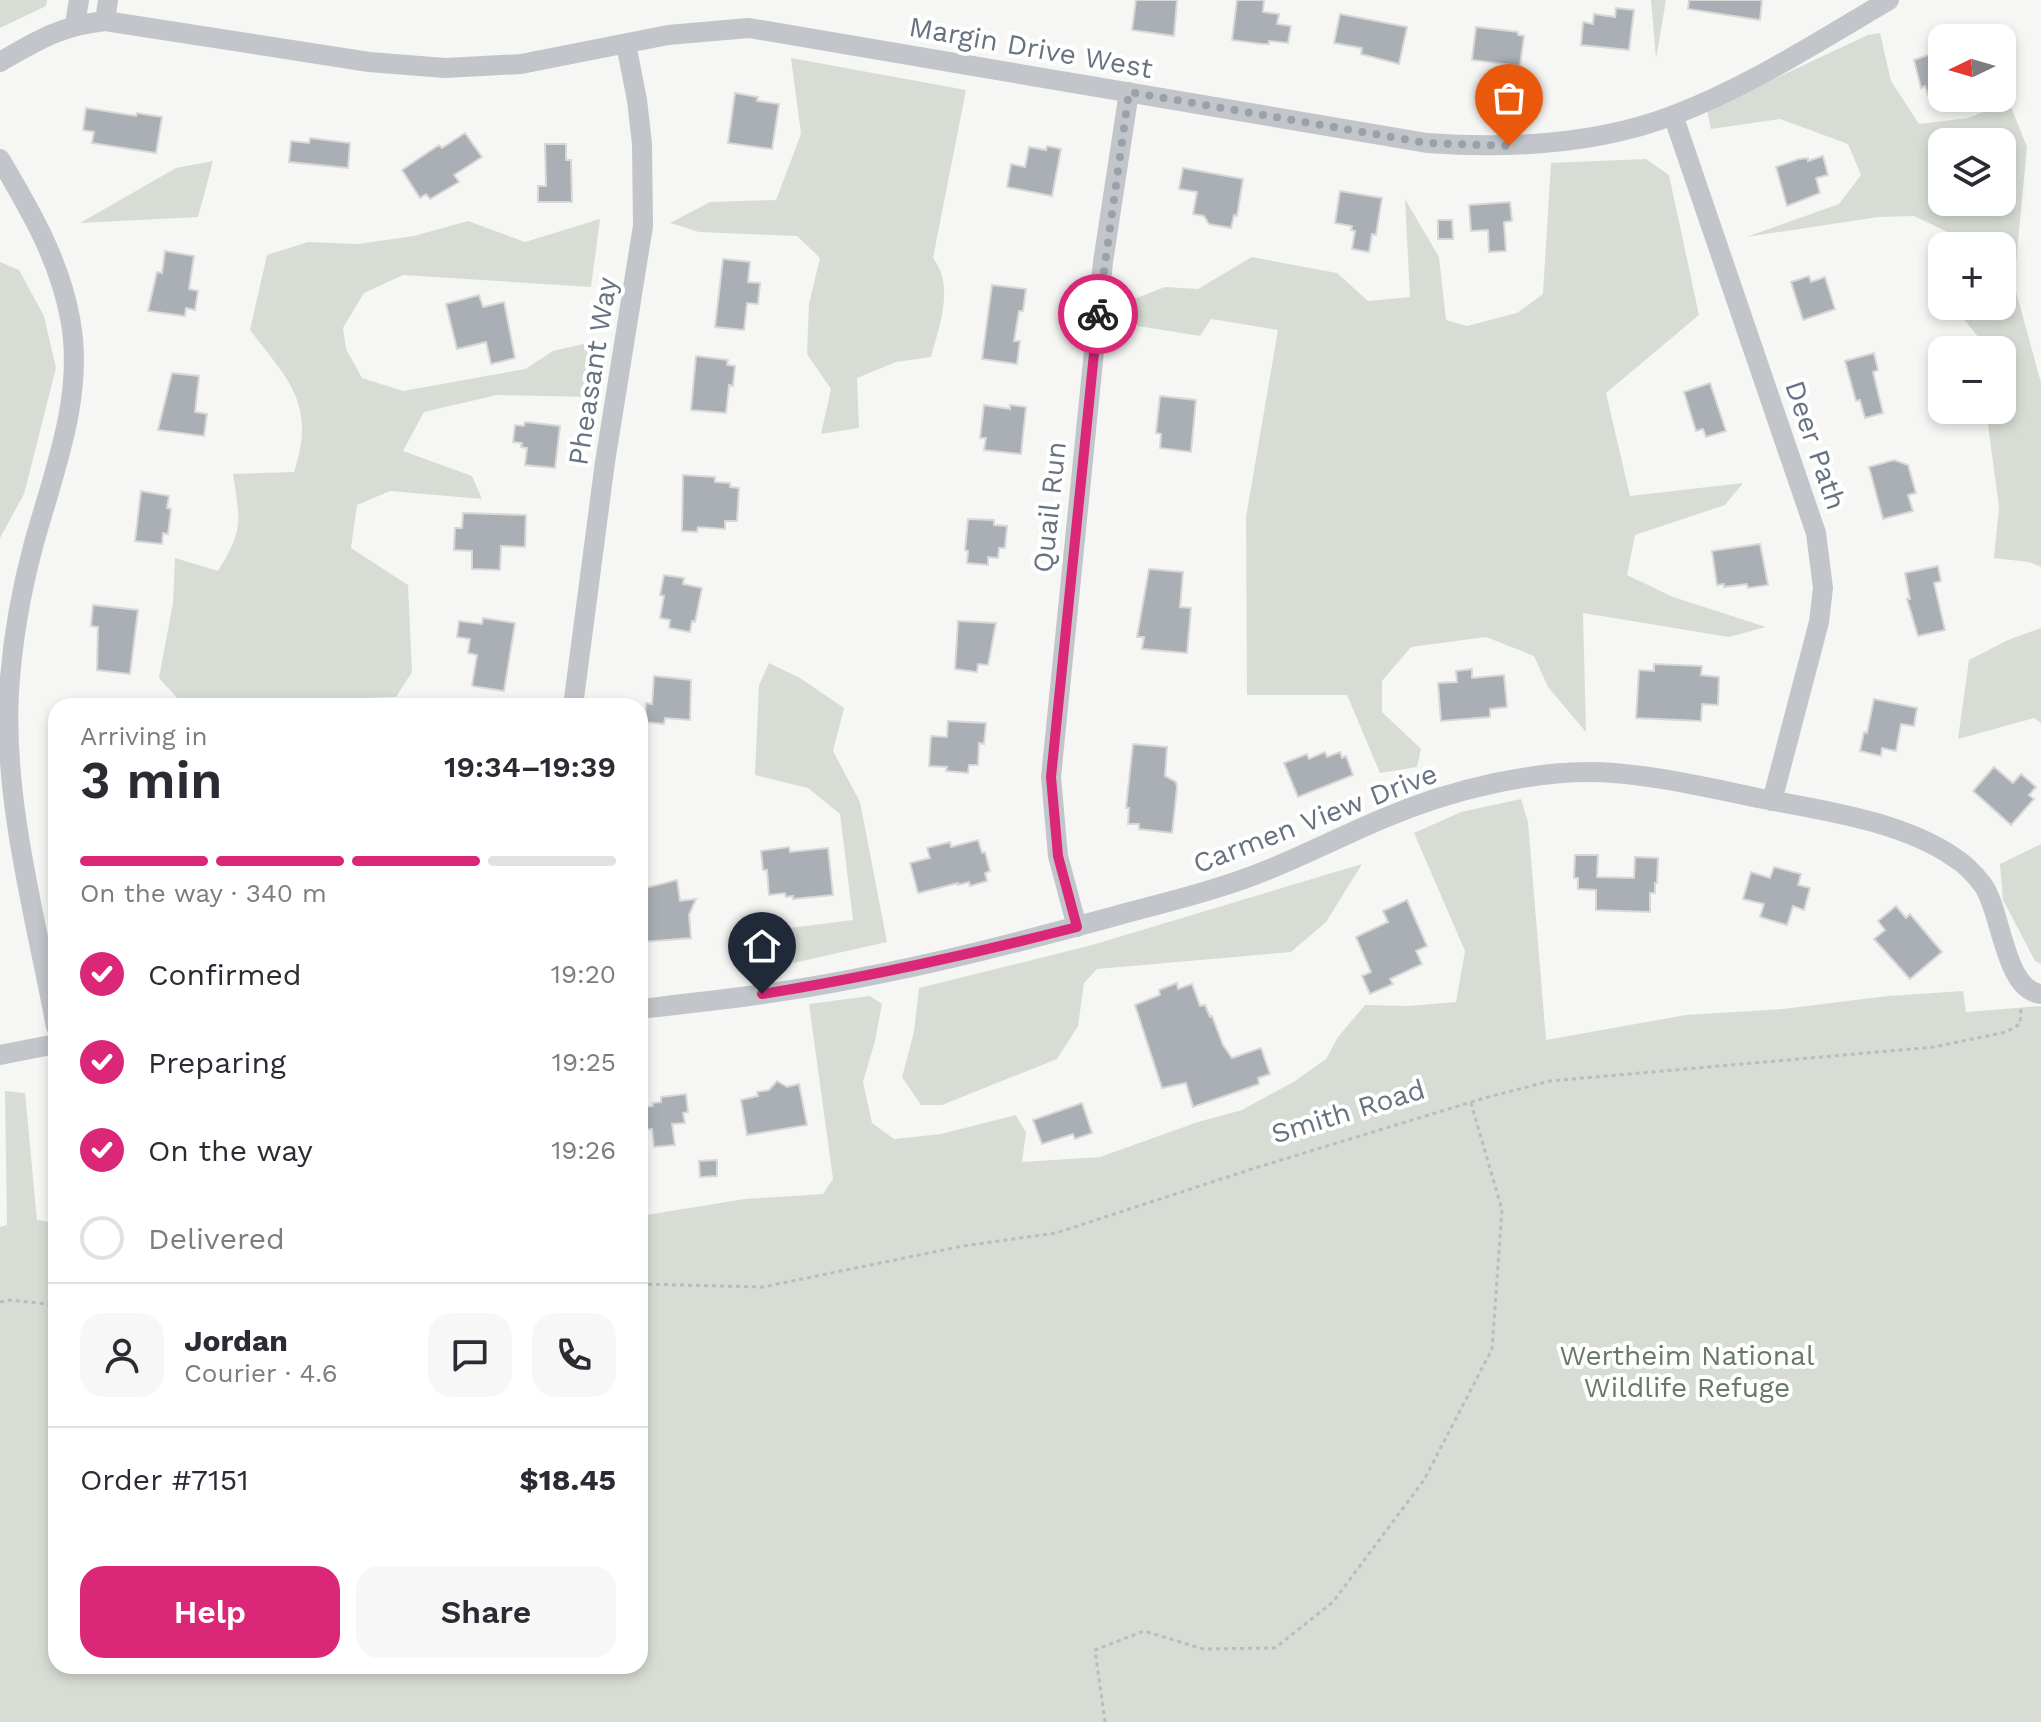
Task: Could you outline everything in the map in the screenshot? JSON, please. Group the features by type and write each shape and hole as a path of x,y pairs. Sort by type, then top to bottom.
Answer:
{"street":[{"path":"75,24 79,0"},
{"path":"105,21 108,0"},
{"name":"Margin Drive West","path":"0,62 45,36 75,24 105,21 369,62 445,68 521,64 668,35 749,28 1427,143 1487,147 1532,145 1606,133 1673,115 1753,80 1889,0"},
{"name":"Pheasant Way","path":"574,698 605,462 643,226 642,144 626,44"},
{"name":"Quail Run","path":"1077,927 1058,856 1051,777 1101,278 1129,92"},
{"name":"Deer Path","path":"1673,115 1816,533 1821,560 1823,588 1819,622 1772,801"},
{"path":"0,159 39,225 57,267 71,320 73,368 68,418 55,477 34,544 5,689 17,820 48,985"},
{"name":"Carmen View Drive","path":"648,1008 733,999 852,980 953,958 1227,885 1386,817 1443,798 1506,781 1560,773 1611,772 1670,780 1908,833 1957,859 1984,886 2012,968 2032,990"},
{"path":"0,1055 48,1046"}],"path":[{"name":"Smith Road","path":"648,1284 763,1287 963,1246 1056,1233 1255,1168 1550,1081 1934,1047 2006,1032 2020,1024 2032,990"},
{"path":"1105,1722 1095,1650 1144,1631 1203,1649 1275,1648 1333,1602 1424,1480 1492,1349 1502,1210 1470,1103"},
{"path":"0,1302 10,1300 48,1304"}],"green space":[{"path":"0,0 47,0 46,6 0,28"},
{"path":"1651,0 1666,0 1656,59"},
{"path":"1880,33 1891,81 1919,124 1968,118 1983,112 2013,112 2027,147 2016,263 2016,232 1948,232 1914,216 1878,217 1746,237 1839,204 1861,175 1848,144 1780,119 1711,129 1707,110 1868,35"},
{"path":"791,58 966,90 933,258 940,269 944,293 941,320 931,357 896,362 857,378 859,428 821,434 831,389 807,354 809,304 820,258 797,236 699,232 670,223 710,202 776,200 801,134"},
{"path":"1646,159 1669,175 1699,315 1606,393 1630,496 1743,483 1725,505 1635,535 1627,575 1673,597 1766,627 1729,637 1583,613 1586,732 1548,687 1534,656 1486,637 1411,647 1382,681 1382,712 1421,749 1417,767 1380,773 1347,695 1247,695 1246,517 1278,330 1211,319 1200,336 1138,326 1126,302 1165,287 1198,289 1252,257 1337,273 1368,301 1410,297 1405,199 1439,257 1446,320 1467,326 1517,313 1543,294 1551,163"},
{"path":"213,161 198,217 80,223 176,168"},
{"path":"600,219 591,287 403,275 364,293 343,328 346,349 362,378 403,391 525,369 553,351 596,341 596,397 497,395 424,412 403,451 472,476 482,499 390,491 357,505 351,548 408,585 412,672 396,697 177,698 159,678 173,603 175,558 218,571 232,545 238,524 233,474 294,472 300,449 302,428 295,395 250,330 267,255 308,242 358,244 414,236 468,221 525,242"},
{"path":"0,262 19,270 44,316 56,368 24,494 0,538"},
{"path":"2016,291 2041,383 2041,567 2029,562 1994,558 1999,507 1988,424 2016,424 2016,336 1978,336 1964,320 2016,320"},
{"path":"2041,628 2041,723 2034,718 1958,739 1969,660 2008,640"},
{"path":"769,663 800,678 844,708 833,751 860,802 887,942 749,973 743,934 853,920 840,814 808,788 755,775 759,685"},
{"name":"Wertheim National Wildlife Refuge","path":"1521,799 1528,822 1546,1040 1686,1015 1783,1009 1888,996 1963,991 1966,1012 2041,1006 2041,1722 0,1722 0,1227 7,1225 5,1091 25,1093 37,1220 48,1222 48,1674 648,1674 648,1215 745,1199 823,1194 833,1179 809,1004 870,996 882,1004 863,1082 872,1123 894,1139 941,1134 1016,1115 1026,1133 1022,1162 1100,1157 1198,1122 1242,1110 1295,1081 1326,1059 1338,1037 1365,1005 1408,1006 1456,1002 1465,951 1414,833 1461,812"},
{"path":"2041,844 2041,964 2035,961 2003,900 2000,864"},
{"path":"1362,864 1326,922 1291,952 1097,969 1084,983 1078,1026 1057,1059 942,1105 921,1105 902,1077 914,1032 919,988 1092,945"}],"building":[{"path":"1136,0 1177,0 1174,36 1132,30"},
{"path":"1237,0 1264,0 1263,12 1279,14 1277,24 1291,26 1288,43 1232,40"},
{"path":"1689,0 1762,0 1760,20 1688,9"},
{"path":"1616,8 1634,10 1629,50 1581,45 1583,22 1593,24 1594,14 1615,17"},
{"path":"1340,14 1407,27 1399,64 1361,54 1362,48 1334,43"},
{"path":"1476,27 1518,32 1518,35 1524,36 1520,66 1472,60"},
{"path":"1928,55 1928,94 1925,86 1921,88 1914,60"},
{"path":"735,93 758,97 757,101 779,104 772,149 728,143"},
{"path":"86,108 162,117 156,153 92,143 94,132 83,130"},
{"path":"465,133 482,157 454,175 459,182 430,199 426,194 420,198 402,170 439,145 442,148"},
{"path":"310,138 350,143 348,168 289,162 291,141 309,143"},
{"path":"545,144 566,144 566,160 571,160 572,202 538,202 538,186 546,186"},
{"path":"1047,146 1061,149 1052,196 1007,187 1011,164 1025,167 1029,147 1046,150"},
{"path":"1823,156 1828,175 1816,178 1820,193 1787,206 1776,167 1799,159 1808,158 1808,161"},
{"path":"1183,168 1243,179 1237,216 1234,215 1231,228 1209,224 1204,216 1193,214 1197,192 1179,189"},
{"path":"1340,191 1382,198 1376,235 1372,234 1369,252 1352,249 1355,231 1351,230 1352,226 1335,223"},
{"path":"1510,202 1512,221 1504,222 1506,251 1489,252 1488,230 1471,231 1469,205"},
{"path":"1438,220 1452,220 1453,239 1438,239"},
{"path":"165,251 194,256 189,289 198,291 195,310 186,308 185,316 148,311 157,272 162,273"},
{"path":"723,259 750,262 748,282 760,283 758,304 747,303 744,330 715,327"},
{"path":"1809,276 1811,282 1825,277 1835,309 1803,320 1791,282"},
{"path":"992,285 1026,289 1014,341 1020,341 1017,364 982,359"},
{"path":"479,295 483,307 504,302 515,358 491,364 486,342 457,349 446,304"},
{"path":"1874,353 1878,370 1873,372 1883,413 1865,418 1860,400 1856,401 1845,361"},
{"path":"696,356 728,360 727,365 735,366 726,413 691,410"},
{"path":"172,373 199,376 195,412 207,414 204,436 158,430"},
{"path":"1710,383 1726,431 1706,437 1703,429 1696,431 1684,392"},
{"path":"1160,396 1196,400 1191,452 1160,448 1161,434 1156,433"},
{"path":"984,405 1010,409 1010,405 1026,407 1021,454 984,450 986,438 980,438"},
{"path":"525,422 560,426 555,468 525,465 527,448 521,447 522,443 513,442 515,425 524,426"},
{"path":"1894,460 1908,465 1916,493 1908,495 1913,511 1883,519 1869,467"},
{"path":"683,475 715,477 715,482 730,483 730,487 739,488 737,521 725,521 725,529 698,527 697,532 682,531"},
{"path":"141,491 169,496 168,534 163,533 162,544 135,541"},
{"path":"463,513 526,515 525,547 501,546 500,570 472,569 472,551 454,550 455,528 462,528"},
{"path":"968,519 994,520 994,525 1007,526 1005,548 999,548 998,558 988,557 988,565 967,563"},
{"path":"1760,544 1768,585 1748,588 1747,584 1717,585 1712,551"},
{"path":"1938,566 1941,581 1934,583 1945,630 1918,636 1907,599 1910,599 1905,573"},
{"path":"1149,569 1183,572 1180,607 1191,608 1187,653 1142,649 1144,637 1137,637"},
{"path":"664,575 684,578 683,584 702,588 690,632 669,628 670,620 660,618"},
{"path":"93,605 138,610 130,674 97,670 98,627 91,626"},
{"path":"483,618 515,623 504,691 472,686 477,655 468,653 470,639 457,637 459,621 482,624"},
{"path":"958,621 996,623 988,665 978,664 977,672 955,669"},
{"path":"1654,664 1702,666 1701,675 1719,677 1718,705 1702,704 1701,721 1636,718 1639,670 1654,671"},
{"path":"1472,669 1472,678 1504,675 1507,707 1490,709 1490,717 1441,721 1438,683 1457,682 1456,671"},
{"path":"654,676 691,680 690,720 665,718 664,724 648,722 648,703 652,704"},
{"path":"1874,699 1917,708 1914,726 1901,724 1896,751 1882,748 1881,756 1860,751"},
{"path":"948,721 986,723 984,744 979,743 978,765 969,765 968,773 929,766 931,736 947,737"},
{"path":"1133,744 1167,747 1165,776 1176,782 1177,788 1172,833 1139,829 1139,824 1128,824 1129,808 1126,808"},
{"path":"1325,752 1327,757 1340,752 1342,758 1346,756 1353,775 1298,797 1284,763 1307,754 1309,759"},
{"path":"1994,767 2013,783 2021,774 2036,787 2029,795 2034,799 2011,825 1973,791"},
{"path":"978,840 990,871 985,873 987,881 970,886 969,882 958,883 918,893 910,863 930,858 927,848 950,842 951,847"},
{"path":"789,847 790,852 828,848 833,895 793,899 793,896 786,897 785,893 769,895 767,870 763,870 761,851"},
{"path":"1575,855 1598,855 1597,877 1634,878 1635,857 1658,858 1655,893 1650,893 1650,912 1596,910 1596,890 1578,889 1578,878 1574,878"},
{"path":"1774,867 1801,874 1798,885 1810,888 1804,910 1793,906 1787,925 1760,917 1764,904 1743,899 1751,872 1770,878"},
{"path":"677,880 680,901 696,899 689,915 691,938 648,942 648,887"},
{"path":"1407,900 1427,946 1416,951 1422,964 1390,979 1393,984 1370,994 1362,976 1371,972 1356,937 1388,922 1383,911"},
{"path":"1896,906 1906,918 1910,914 1942,952 1910,979 1874,939 1885,930 1878,921"},
{"path":"1177,983 1178,989 1192,984 1200,1006 1205,1005 1212,1016 1223,1045 1232,1058 1261,1048 1270,1074 1258,1078 1259,1084 1193,1107 1186,1083 1162,1088 1135,1005 1160,995 1159,990"},
{"path":"777,1081 787,1087 799,1084 807,1125 747,1135 741,1100 758,1096 757,1092 769,1090"},
{"path":"686,1094 688,1112 683,1113 685,1123 672,1124 675,1145 654,1147 652,1129 648,1129 648,1106 661,1102 661,1097"},
{"path":"1082,1103 1092,1133 1075,1139 1073,1134 1042,1144 1033,1120"},
{"path":"717,1160 717,1176 700,1177 699,1161"}],"way so far":[{"path":"1098,314 1129,92 1427,143 1509,146"}],"route":[{"path":"762,994 852,980 1077,927 1058,856 1051,777 1098,314"}]}
